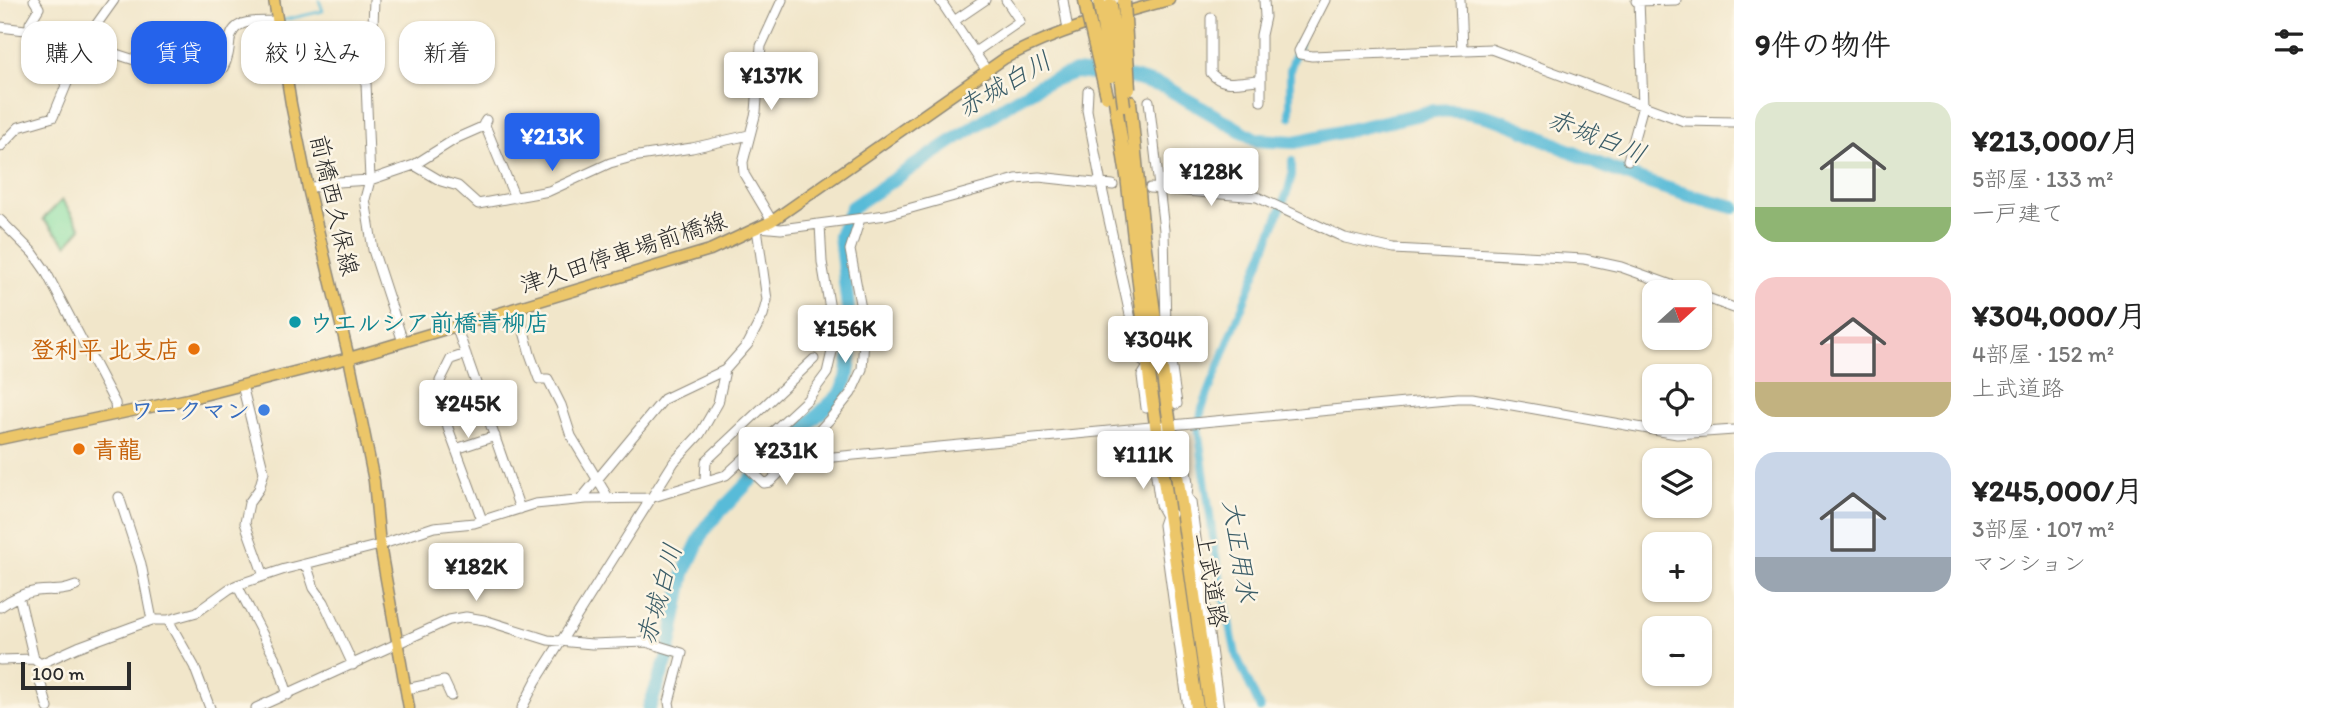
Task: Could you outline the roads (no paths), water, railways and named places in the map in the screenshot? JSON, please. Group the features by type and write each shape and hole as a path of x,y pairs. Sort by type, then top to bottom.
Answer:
{"highway":[{"name":"上武道路","path":"1111,2 1127,176 1163,428 1197,708"},
{"path":"1086,6 1119,102"},
{"name":"上武道路","path":"1119,102 1160,343 1154,365"},
{"name":"上武道路","path":"1163,428 1183,496 1172,514 1210,708"}],"main road":[{"name":"前橋西久保線","path":"274,0 278,21"},
{"name":"津久田停車場前橋線","path":"0,439 242,385 349,358 710,250 772,221 987,71 1027,47 1068,30 1152,2 1169,0"},
{"name":"前橋西久保線","path":"287,84 374,481 380,545 409,708"}],"street":[{"path":"31,21 39,8 34,0"},
{"path":"99,21 114,0"},
{"path":"374,0 372,50 366,83 370,180 365,199 369,232 379,270 403,342"},
{"path":"772,221 744,174 743,162 756,112 761,46 782,0"},
{"path":"940,0 987,71"},
{"path":"954,21 985,0"},
{"path":"975,52 1020,21 1006,0"},
{"path":"1063,0 1068,30"},
{"path":"1261,101 1264,0"},
{"path":"1325,0 1299,51 1300,54 1349,55 1491,49 1684,121 1734,122"},
{"path":"1460,0 1462,49"},
{"path":"1628,160 1643,106 1638,1 1676,0"},
{"path":"1211,18 1211,74 1216,80 1228,84 1261,80"},
{"path":"117,54 150,65 223,68 228,58 231,32 236,25 241,24"},
{"path":"0,27 21,30"},
{"path":"0,147 19,127 53,117 67,84"},
{"path":"1088,91 1087,110 1101,184 1139,357 1154,365 1142,376 1146,408"},
{"path":"1149,101 1155,188 1164,230 1166,329 1160,343 1169,350 1177,404"},
{"path":"308,188 338,182 370,180 414,165 485,122 515,198"},
{"path":"414,165 442,181 458,186 478,204 548,191 610,163 632,157 692,148 749,135"},
{"path":"581,499 664,399 725,370 748,344 763,315 767,300 758,228 781,229 860,219 920,207 1016,179 1039,177 1113,185"},
{"path":"1155,188 1257,197 1345,238 1372,246 1584,259 1621,267 1657,280"},
{"path":"743,462 764,483 770,482 851,393 862,369 864,340 862,314 849,250 860,219"},
{"path":"0,220 33,253 45,270 115,403 117,414"},
{"path":"0,660 37,662 152,620 168,620 197,612 237,585 434,527 482,520 535,504 581,499 650,498 726,475 807,400 819,386 831,359 833,324 821,262 822,224"},
{"path":"1712,300 1734,308"},
{"path":"518,308 530,354 540,379 548,379 553,387 570,436 609,499"},
{"path":"456,326 520,509"},
{"path":"466,354 451,359 440,381 448,428 482,520"},
{"path":"705,480 706,461 814,359"},
{"path":"522,708 650,498 674,462 700,434 718,403 725,370"},
{"path":"242,385 264,472 259,489 249,503 245,523 264,576"},
{"path":"791,461 1472,398 1677,434 1734,430"},
{"path":"456,449 495,436"},
{"path":"1183,450 1188,484 1183,496 1191,502 1219,708"},
{"path":"1153,454 1160,505 1172,514 1163,525 1188,708"},
{"path":"119,498 141,564 152,620"},
{"path":"306,564 314,588 324,602 353,665"},
{"path":"237,585 279,666 288,695"},
{"path":"0,607 19,596 38,591 61,592 76,586"},
{"path":"19,596 48,708"},
{"path":"256,708 449,620 466,617 548,640 592,645 649,643 682,653 670,708"},
{"path":"168,620 194,666 210,708"},
{"path":"406,688 444,681 451,696"}],"waterway":[{"path":"280,21 323,11 319,0"},
{"name":"大正用水","path":"1290,117 1290,70 1299,43"},
{"name":"赤城白川","path":"649,708 668,656 684,573 702,534 711,521 767,463 839,395 847,379 852,345 840,235 852,207 1042,84 1075,72 1133,78 1165,87 1257,140 1295,142 1434,111 1478,114 1520,128 1634,178 1734,207"},
{"name":"大正用水","path":"1260,708 1236,655 1215,552 1198,428 1202,409 1288,190 1292,161"}],"place":[{"name":"ウエルシア前橋青柳店","path":"295,322"},
{"name":"登利平 北支店","path":"194,349"},
{"name":"ワークマン","path":"264,410"},
{"name":"青龍","path":"79,449"}]}
